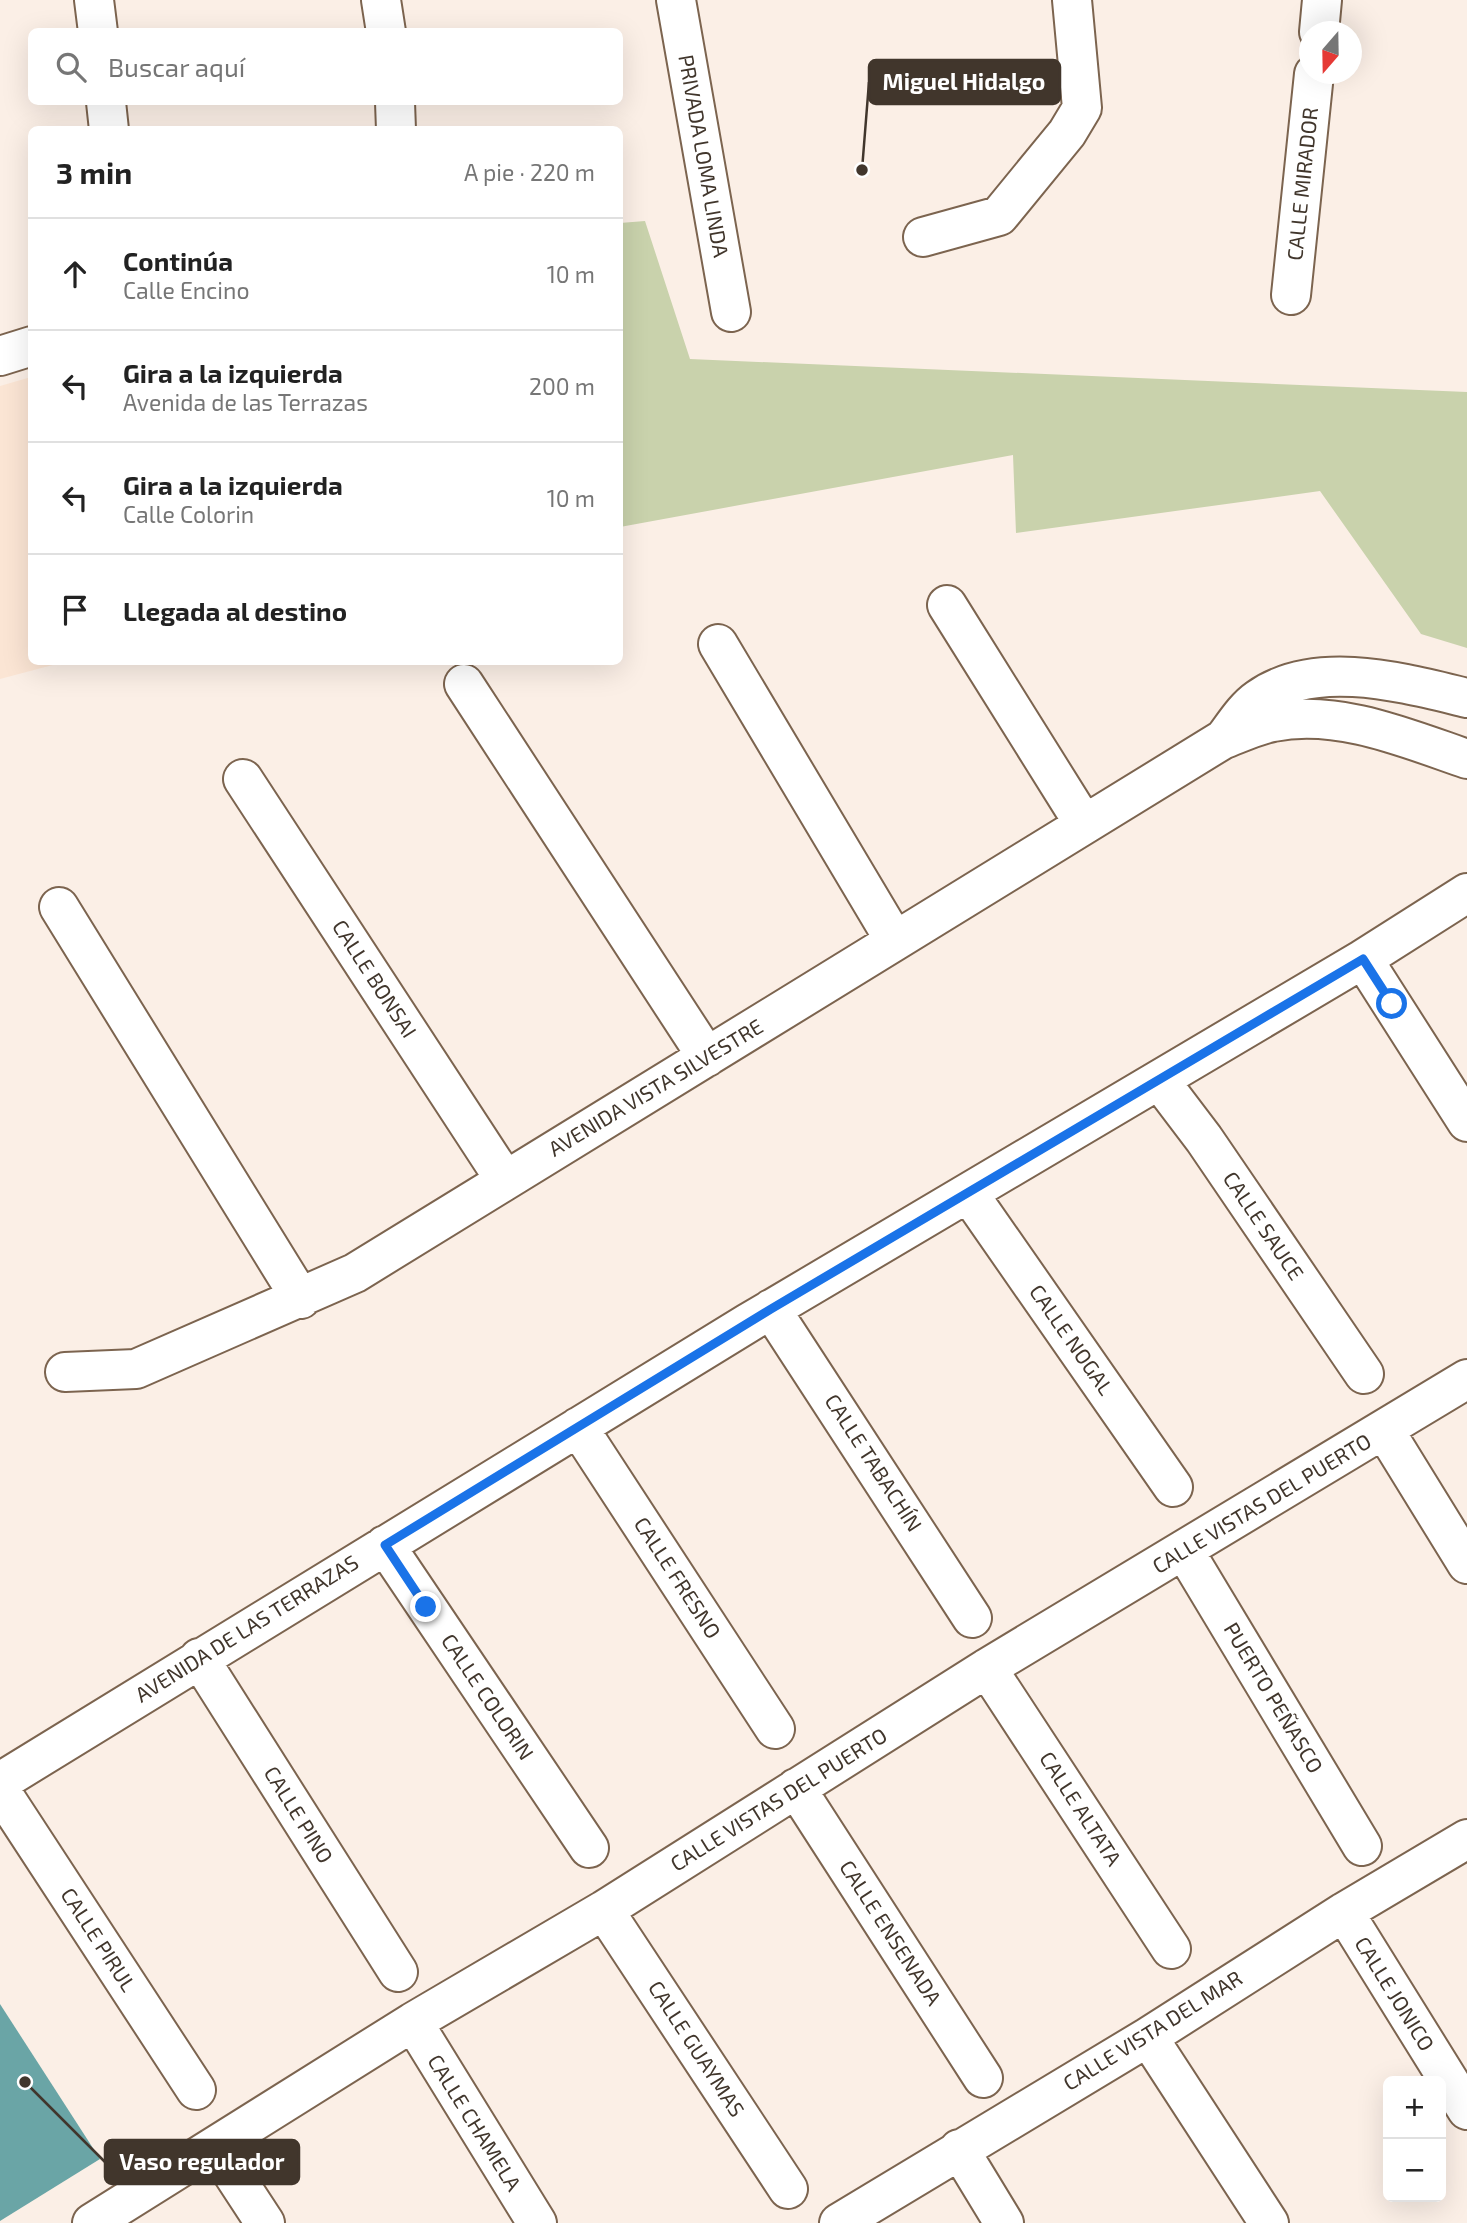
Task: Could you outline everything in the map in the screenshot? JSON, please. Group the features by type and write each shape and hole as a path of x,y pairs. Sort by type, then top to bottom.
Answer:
{"street":[{"path":"94,0 98,28"},
{"path":"382,0 386,28"},
{"name":"PRIVADA LOMA LINDA","path":"676,0 731,312"},
{"path":"923,237 999,216 1067,133 1082,108 1073,0"},
{"path":"1320,21 1322,0"},
{"name":"CALLE MIRADOR","path":"1291,295 1313,84"},
{"path":"106,105 109,126"},
{"path":"395,105 396,126"},
{"path":"0,356 28,347"},
{"path":"947,605 1084,824"},
{"path":"718,644 895,941"},
{"name":"AVENIDA VISTA SILVESTRE","path":"1222,740 1256,700 1284,685 1328,678 1387,678 1467,698"},
{"path":"464,684 707,1057"},
{"name":"AVENIDA VISTA SILVESTRE","path":"65,1372 136,1369 355,1273 1222,740 1272,722 1323,719 1389,732 1467,759"},
{"name":"CALLE BONSAI","path":"243,779 505,1180"},
{"name":"AVENIDA DE LAS TERRAZAS","path":"0,1783 199,1658 771,1309 1160,1081 1363,959 1467,892"},
{"path":"59,906 300,1299"},
{"path":"1363,959 1467,1122"},
{"name":"CALLE SAUCE","path":"1160,1081 1204,1139 1364,1374"},
{"name":"CALLE NOGAL","path":"969,1194 1173,1487"},
{"name":"CALLE TABACHÍN","path":"771,1309 972,1618"},
{"name":"CALLE VISTAS DEL PUERTO","path":"92,2223 216,2148 413,2022 604,1910 987,1668 1385,1431 1467,1379"},
{"name":"CALLE FRESNO","path":"578,1427 775,1729"},
{"path":"1385,1431 1467,1564"},
{"name":"CALLE COLORIN","path":"385,1545 589,1849"},
{"name":"PUERTO PEÑASCO","path":"1184,1550 1362,1846"},
{"name":"CALLE PINO","path":"199,1658 398,1972"},
{"name":"CALLE ALTATA","path":"987,1668 1171,1949"},
{"name":"CALLE ENSENADA","path":"796,1788 983,2078"},
{"name":"CALLE PIRUL","path":"0,1790 196,2090"},
{"name":"CALLE VISTA DEL MAR","path":"839,2223 1148,2037 1344,1912 1467,1839"},
{"name":"CALLE GUAYMAS","path":"604,1910 788,2189"},
{"name":"CALLE JONICO","path":"1344,1912 1467,2110"},
{"name":"CALLE CHAMELA","path":"413,2022 537,2223"},
{"path":"1148,2037 1269,2223"},
{"path":"216,2148 265,2223"},
{"path":"960,2149 1004,2223"}],"shaded area":[{"path":"28,378 28,665 53,665 0,679 0,386"}],"green space":[{"path":"645,221 690,359 1467,392 1467,648 1421,634 1320,491 1016,533 1013,455 623,526 623,223"}],"water":[{"path":"0,2004 100,2159 0,2221"}],"place":[{"name":"Miguel Hidalgo","path":"862,170"},
{"name":"Vaso regulador","path":"25,2082"}],"route":[{"path":"426,1607 385,1545 771,1309 1363,959 1392,1004"}]}
